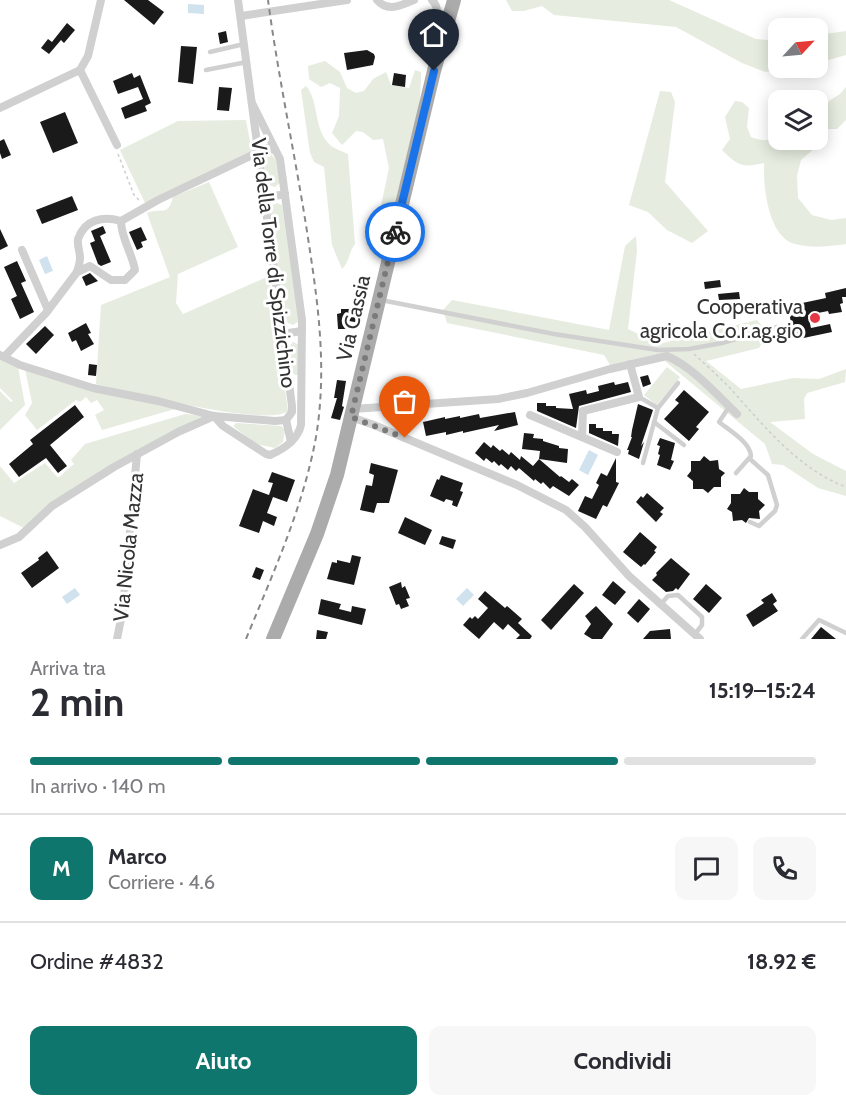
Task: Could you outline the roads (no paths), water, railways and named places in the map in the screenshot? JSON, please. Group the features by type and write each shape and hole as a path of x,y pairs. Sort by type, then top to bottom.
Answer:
{"main road":[{"name":"Via Cassia","path":"273,639 320,524 335,480 434,71 454,0"}],"street":[{"path":"0,108 80,70 88,56 102,0"},
{"name":"Via della Torre di Spizzichino","path":"238,0 289,379 292,412 286,420"},
{"path":"241,16 347,0"},
{"path":"377,0 387,8 414,0"},
{"path":"395,7 403,0"},
{"path":"432,0 438,7 439,15 432,50 434,71"},
{"path":"80,70 117,145"},
{"name":"Via della Torre di Spizzichino","path":"252,103 280,159 302,331 301,425 297,436 291,442"},
{"path":"214,416 223,426 266,454 274,453 291,442 286,420 214,416 158,401 93,388 20,365 2,356 48,310 77,272 80,260 78,240 85,229 97,219 108,218 121,221 267,148 275,150"},
{"path":"265,198 285,194"},
{"path":"77,272 90,266 111,280 125,280 135,270 132,255 121,230 121,221"},
{"path":"22,250 48,310"},
{"path":"282,334 302,331"},
{"path":"352,413 498,399 667,356 703,382 737,414"},
{"path":"582,437 583,411 639,397 630,364"},
{"path":"289,379 303,380"},
{"path":"352,413 374,425 517,485 561,507 579,520 629,576 698,637"},
{"path":"530,415 617,452"},
{"path":"0,545 19,537 52,506 137,454 214,416"},
{"name":"Via Nicola Mazza","path":"117,639 123,609 137,454"}],"lane":[{"path":"210,52 244,44"},
{"path":"206,70 247,62"},
{"path":"378,300 554,334 658,350 689,349 777,327"},
{"path":"643,463 658,408 678,383"},
{"path":"639,397 658,408"},
{"path":"729,407 719,422 751,451 750,459 736,473"},
{"path":"654,422 684,445"},
{"path":"750,459 768,475 777,505 775,511 764,523 759,526 750,522"},
{"path":"661,604 668,596 678,595 702,617 698,637"},
{"path":"802,639 819,620 846,633"}],"water":[{"path":"188,4 204,5 204,14 188,13"},
{"path":"47,256 53,271 45,274 39,260"},
{"path":"589,450 598,455 588,475 579,470"},
{"path":"75,588 80,595 67,604 62,597"},
{"path":"467,588 474,595 463,606 456,599"}],"railway":[{"path":"246,639 286,540 303,489 316,437 321,383 320,331 314,278 268,0"}],"place":[{"name":"Cooperativa agricola Co.r.ag.gio","path":"815,318"}]}
